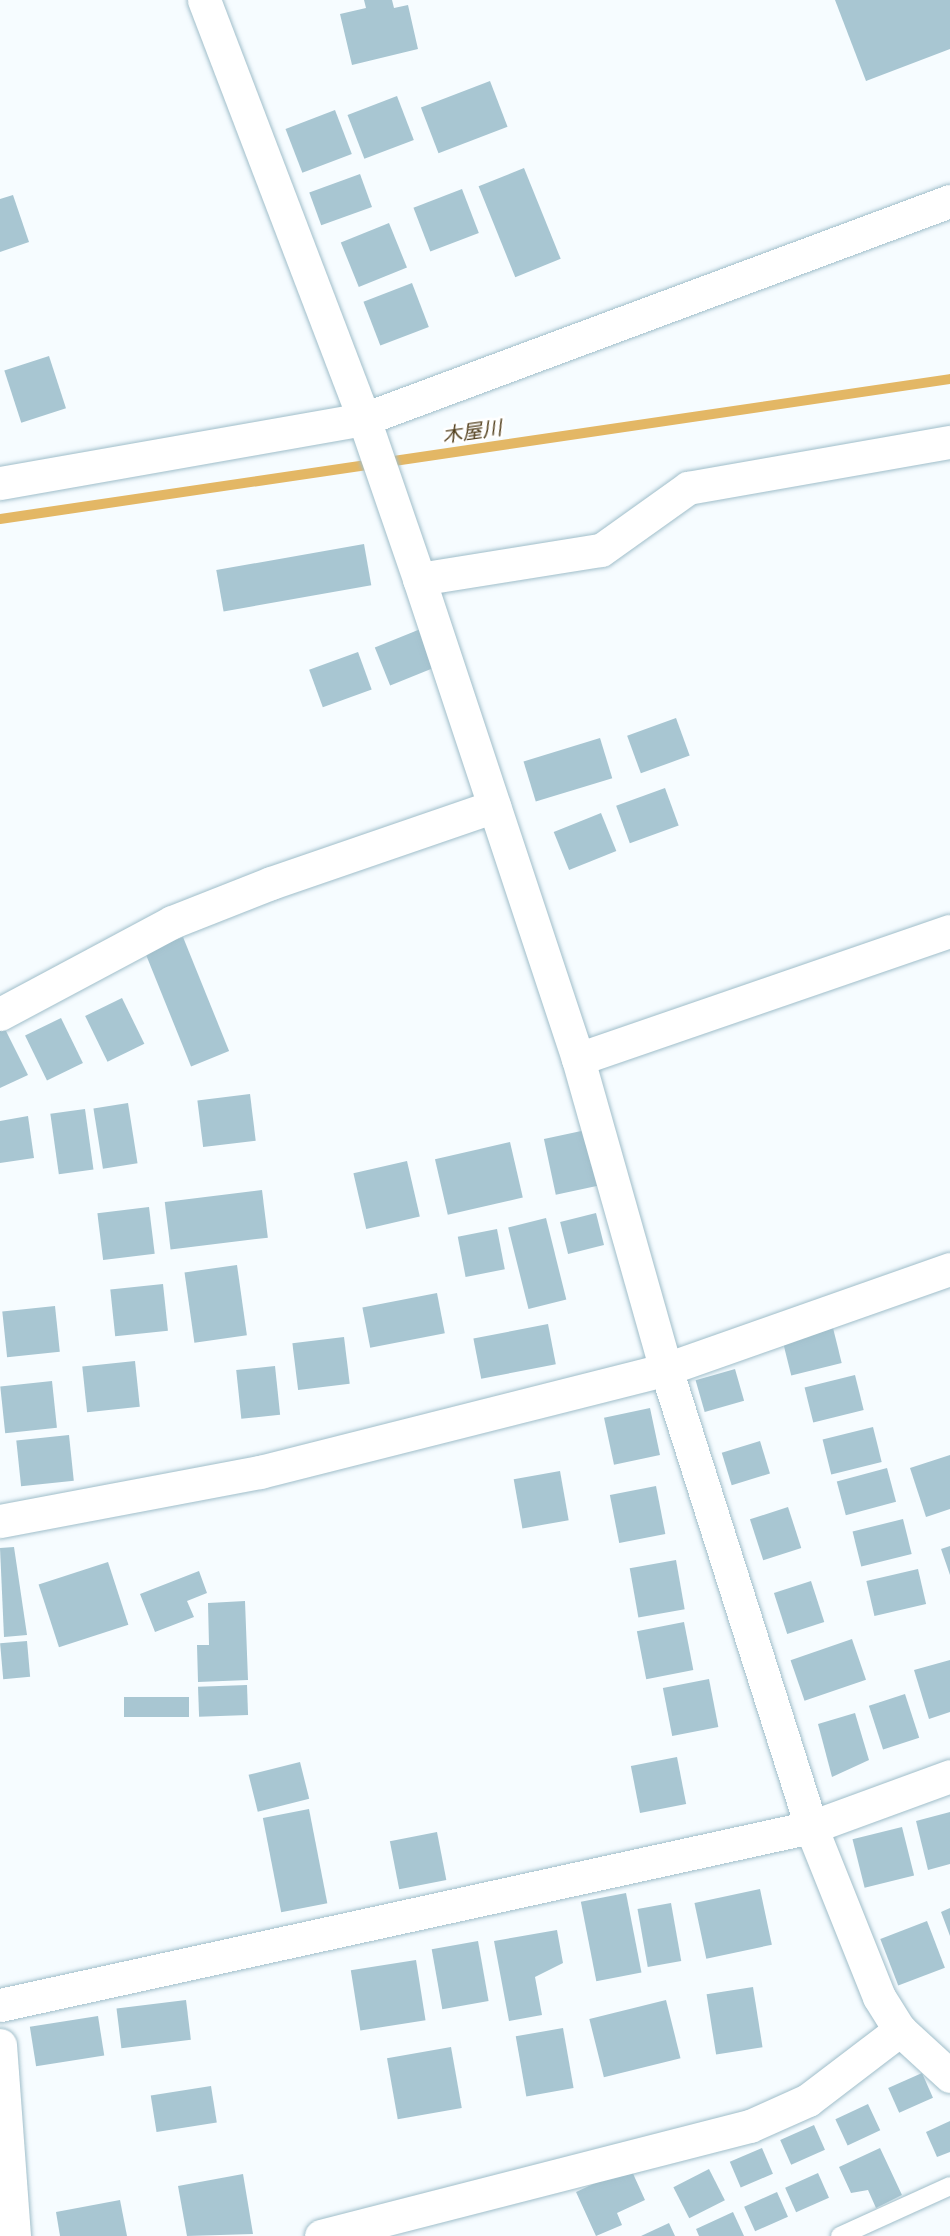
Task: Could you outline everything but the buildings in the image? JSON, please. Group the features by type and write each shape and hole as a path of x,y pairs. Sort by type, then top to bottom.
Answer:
{"street":[{"path":"204,0 364,419 419,579 578,1059 666,1369 810,1827 879,1997 900,2030 950,2076"},
{"path":"0,483 364,419 950,201"},
{"path":"419,579 601,550 688,489 949,445"},
{"path":"0,1014 171,922 271,883 494,806"},
{"path":"578,1059 950,932"},
{"path":"0,1521 260,1472 666,1369 950,1269"},
{"path":"0,2005 810,1827 950,1776"},
{"path":"321,2236 750,2126 808,2100 900,2030"},
{"path":"0,2045 14,2236"}],"lane":[{"path":"840,2236 950,2186"}],"waterway":[{"name":"木屋川","path":"0,519 950,379"}]}
